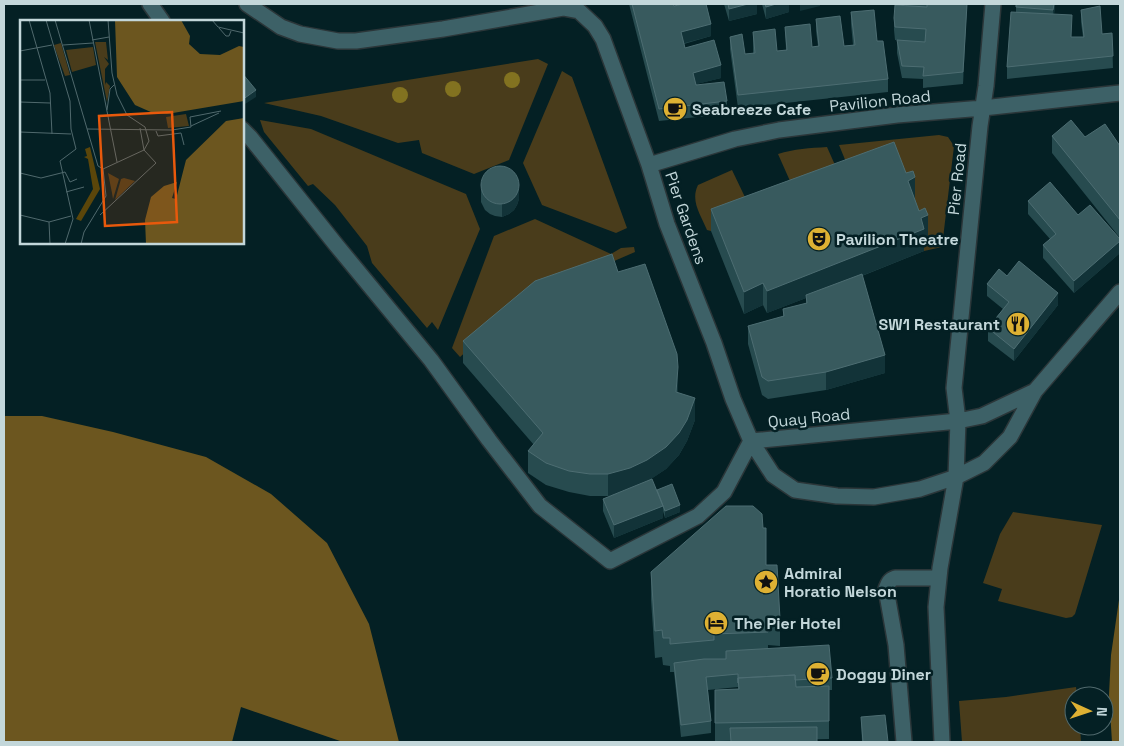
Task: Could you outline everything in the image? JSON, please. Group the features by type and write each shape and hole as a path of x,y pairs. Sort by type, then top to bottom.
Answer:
{"street":[{"path":"150,4 161,20"},
{"path":"247,4 281,27 300,34 338,41 356,41 443,29 563,8 581,8"},
{"name":"Pier Road","path":"942,742 936,607 956,477 958,421 954,388 993,4"},
{"name":"Pier Gardens","path":"581,8 603,39 667,224 714,344 733,399 751,441"},
{"name":"Pavilion Road","path":"648,165 736,139 779,130 897,115 1120,93"},
{"path":"244,131 431,360 540,506 610,561 698,516 724,492 751,441"},
{"name":"Quay Road","path":"1035,391 982,416 958,421 751,441 773,476 795,490 837,496 874,497 920,489 956,477 984,463 1010,437 1035,391 1120,292"},
{"path":"904,742 896,645 886,590 888,583 895,578 939,578"}],"shaded area":[{"path":"538,59 548,64 509,160 474,174 422,153 419,140 398,143 321,116 264,103"},
{"path":"562,71 572,77 627,228 616,233 542,205 523,163"},
{"path":"260,120 311,129 466,194 480,229 438,330 432,322 427,328 372,263 367,246 335,205 313,184 308,186 264,132"},
{"path":"939,135 948,137 954,146 942,247 924,251 921,240 928,237 853,179 839,145"},
{"path":"827,147 843,183 798,199 778,154 808,148"},
{"path":"732,170 754,216 711,231 707,230 699,213 695,197 698,185"},
{"path":"535,219 611,254 621,248 634,247 635,252 522,301 460,357 452,348 494,236"},
{"path":"4,416 42,416 113,432 206,457 271,494 327,543 369,624 399,742 343,742 241,707 232,742 4,742"},
{"path":"1013,512 1102,525 1075,614 1072,617 1066,618 998,601 1002,589 983,583 1000,534"},
{"path":"1120,593 1120,742 1112,742 1112,736 1114,736 1114,686 1109,686 1111,655"},
{"path":"1064,689 1064,736 1081,736 1081,742 962,742 959,701"}],"building":[{"path":"632,4 673,4 674,6 706,4 711,24 681,32 685,48 714,40 721,65 693,73 696,85 724,82 727,101 659,109"},
{"path":"728,4 748,4 729,9"},
{"path":"765,4 776,4 766,7"},
{"path":"927,4 967,4 963,72 923,76 924,67 902,66 897,40 925,42 926,29 895,27 895,5 927,7"},
{"path":"1016,4 1054,4 1053,10 1016,7"},
{"path":"1100,6 1102,34 1112,33 1113,56 1007,67 1011,12 1072,15 1071,37 1084,37 1081,10"},
{"path":"874,10 877,41 883,41 888,79 738,95 730,37 742,34 745,54 755,53 753,32 775,29 777,51 787,50 785,27 810,24 812,47 819,46 816,19 840,16 844,46 855,45 851,12"},
{"path":"244,75 256,90 244,99"},
{"path":"1071,120 1085,137 1105,124 1120,146 1120,220 1052,136"},
{"name":"Pavilion Theatre","path":"894,142 906,173 913,171 915,177 908,181 919,211 925,208 928,215 921,218 924,229 767,291 763,283 744,292 711,209"},
{"path":"500,166 513,172 519,185 513,198 500,204 487,198 481,185 487,172"},
{"path":"1050,182 1078,215 1090,205 1120,239 1074,281 1043,245 1056,234 1028,201"},
{"path":"612,254 618,272 645,264 677,354 676,392 695,398 687,420 679,433 666,447 647,460 630,468 608,474 569,471 546,463 528,451 543,433 463,341 535,281"},
{"path":"1019,261 1058,293 1014,349 988,328 1009,302 987,284 999,269 1007,276"},
{"path":"862,274 885,355 826,372 768,381 762,377 748,326 784,316 783,309 807,303 806,295"},
{"path":"652,479 663,506 614,525 603,499"},
{"path":"672,484 680,505 665,511 657,490"},
{"name":"The Pier Hotel","path":"726,506 753,506 762,514 763,528 766,528 766,565 777,565 780,619 768,618 768,632 714,634 714,640 670,644 670,638 663,638 662,630 655,631 651,572"},
{"path":"829,645 832,678 795,680 795,675 738,678 738,674 706,677 711,721 681,725 674,663 704,659 726,659 726,651"},
{"path":"795,675 796,687 829,686 829,721 715,723 715,690 739,689 738,678"},
{"path":"885,715 888,742 863,742 861,717"},
{"path":"817,727 817,742 731,742 730,728"}],"place":[{"name":"Seabreeze Cafe","path":"675,109"},
{"name":"Pavilion Theatre","path":"819,239"},
{"name":"SW1 Restaurant","path":"1018,324"},
{"name":"Admiral Horatio Nelson","path":"766,582"},
{"name":"The Pier Hotel","path":"716,623"},
{"name":"Doggy Diner","path":"818,674"}]}
